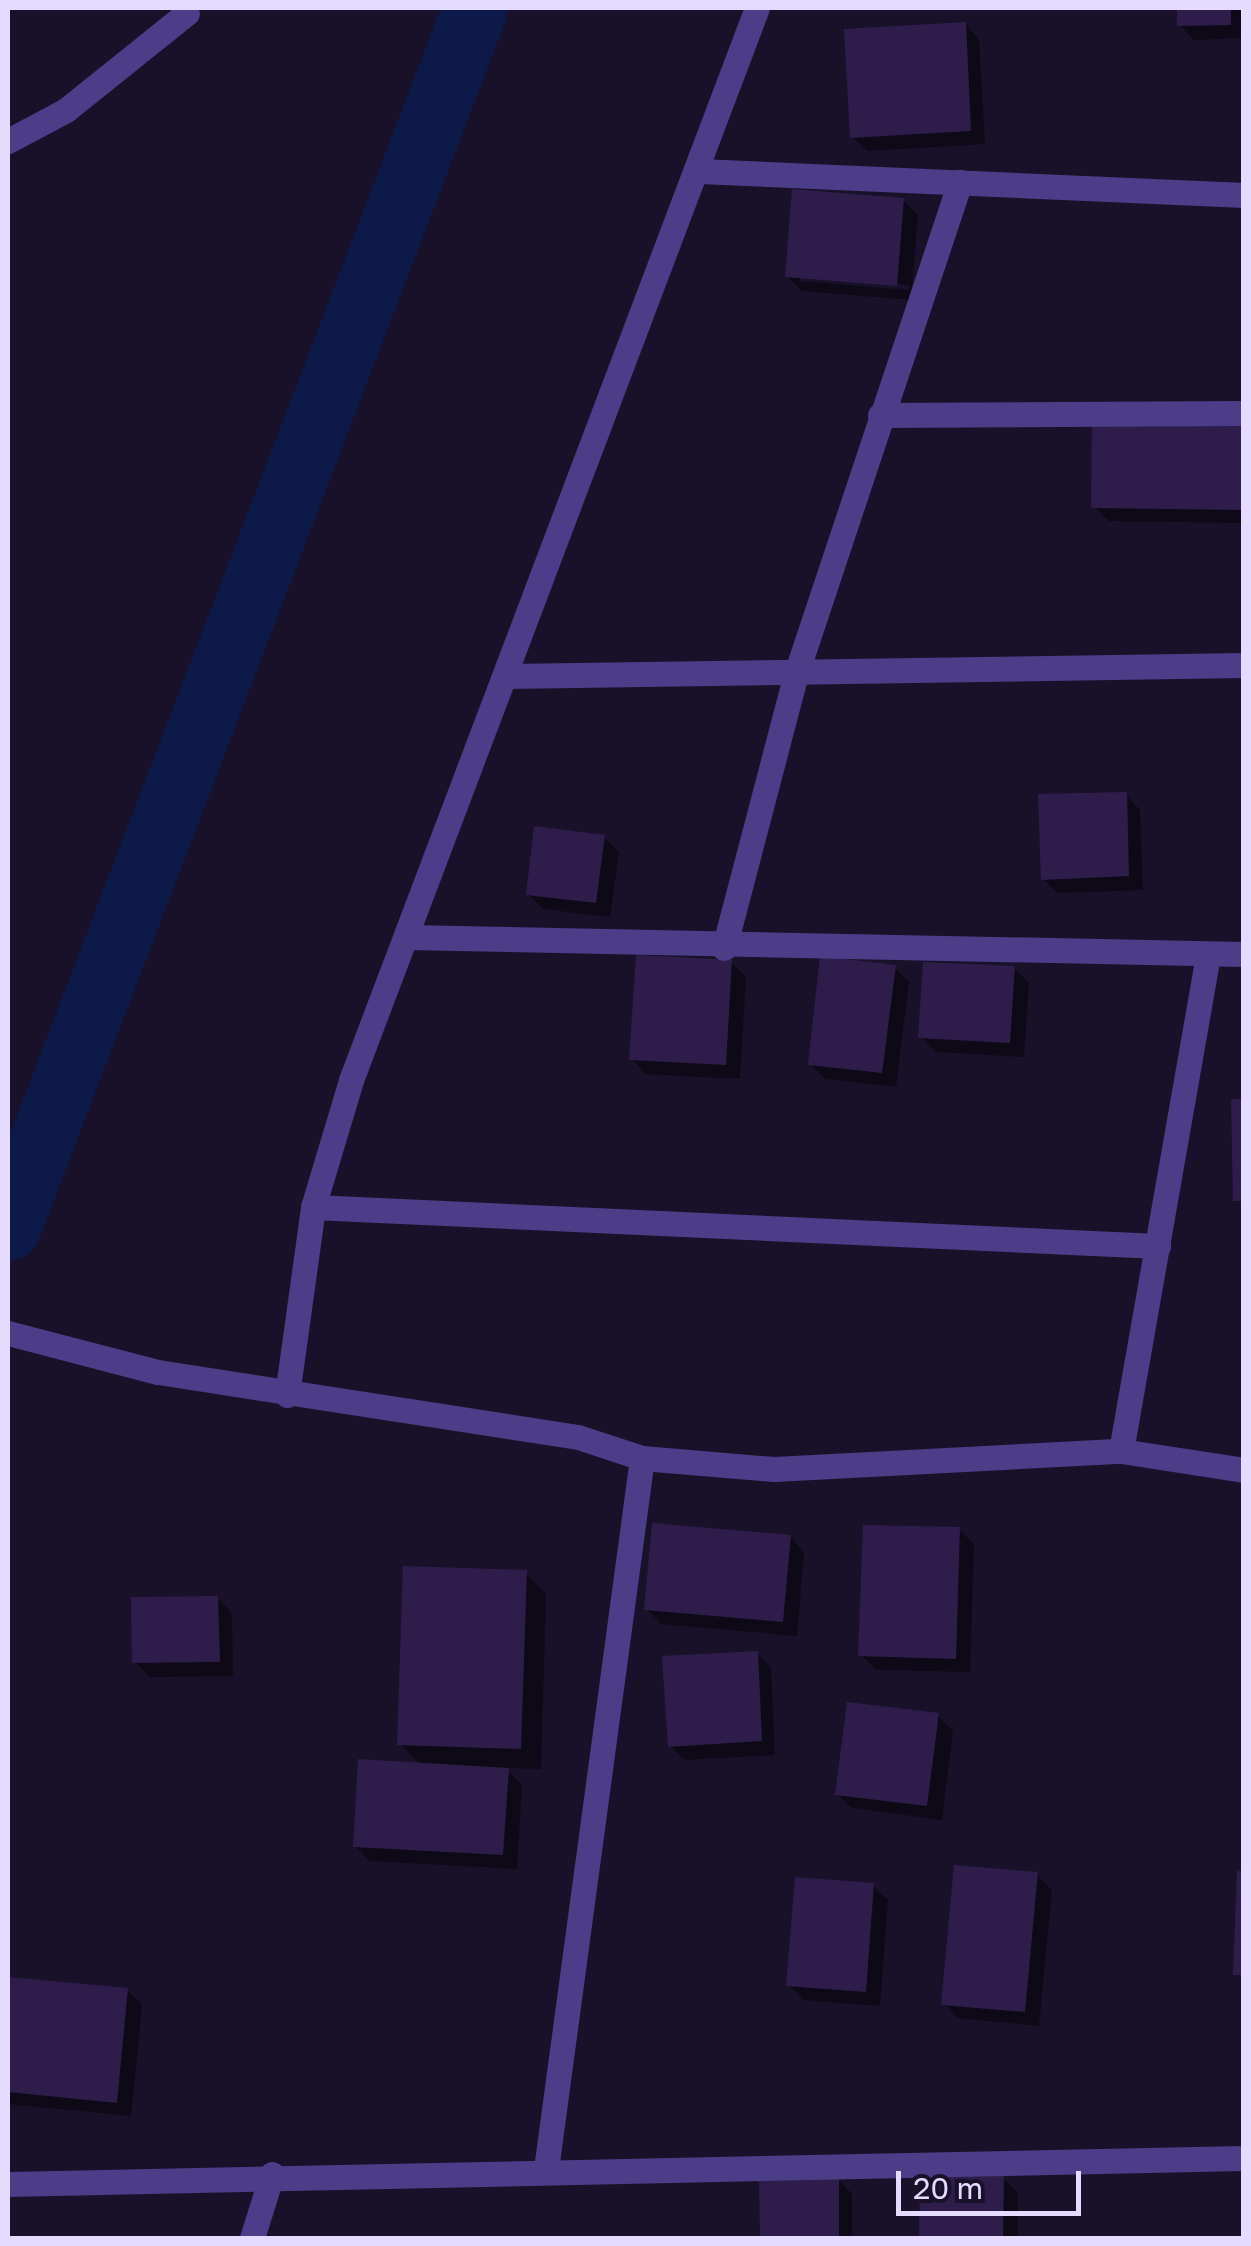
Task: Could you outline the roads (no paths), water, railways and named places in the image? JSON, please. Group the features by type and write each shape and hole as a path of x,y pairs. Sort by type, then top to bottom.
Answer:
{"street":[{"path":"287,1395 314,1207 406,937 699,170 757,8"},
{"path":"8,141 66,110 187,13"},
{"path":"699,170 1244,194"},
{"path":"724,948 795,677 960,182"},
{"path":"880,416 1244,413"},
{"path":"506,676 795,677 1244,665"},
{"path":"406,937 724,948 1244,954"},
{"path":"1122,1451 1208,955"},
{"path":"314,1207 1158,1246"},
{"path":"8,1333 99,1358 287,1395 578,1436 642,1458 774,1468 1122,1451 1244,1470"},
{"path":"546,2169 642,1458"},
{"path":"8,2184 272,2174 1244,2158"},
{"path":"252,2238 272,2174"}],"waterway":[{"path":"8,1228 475,8"}]}
